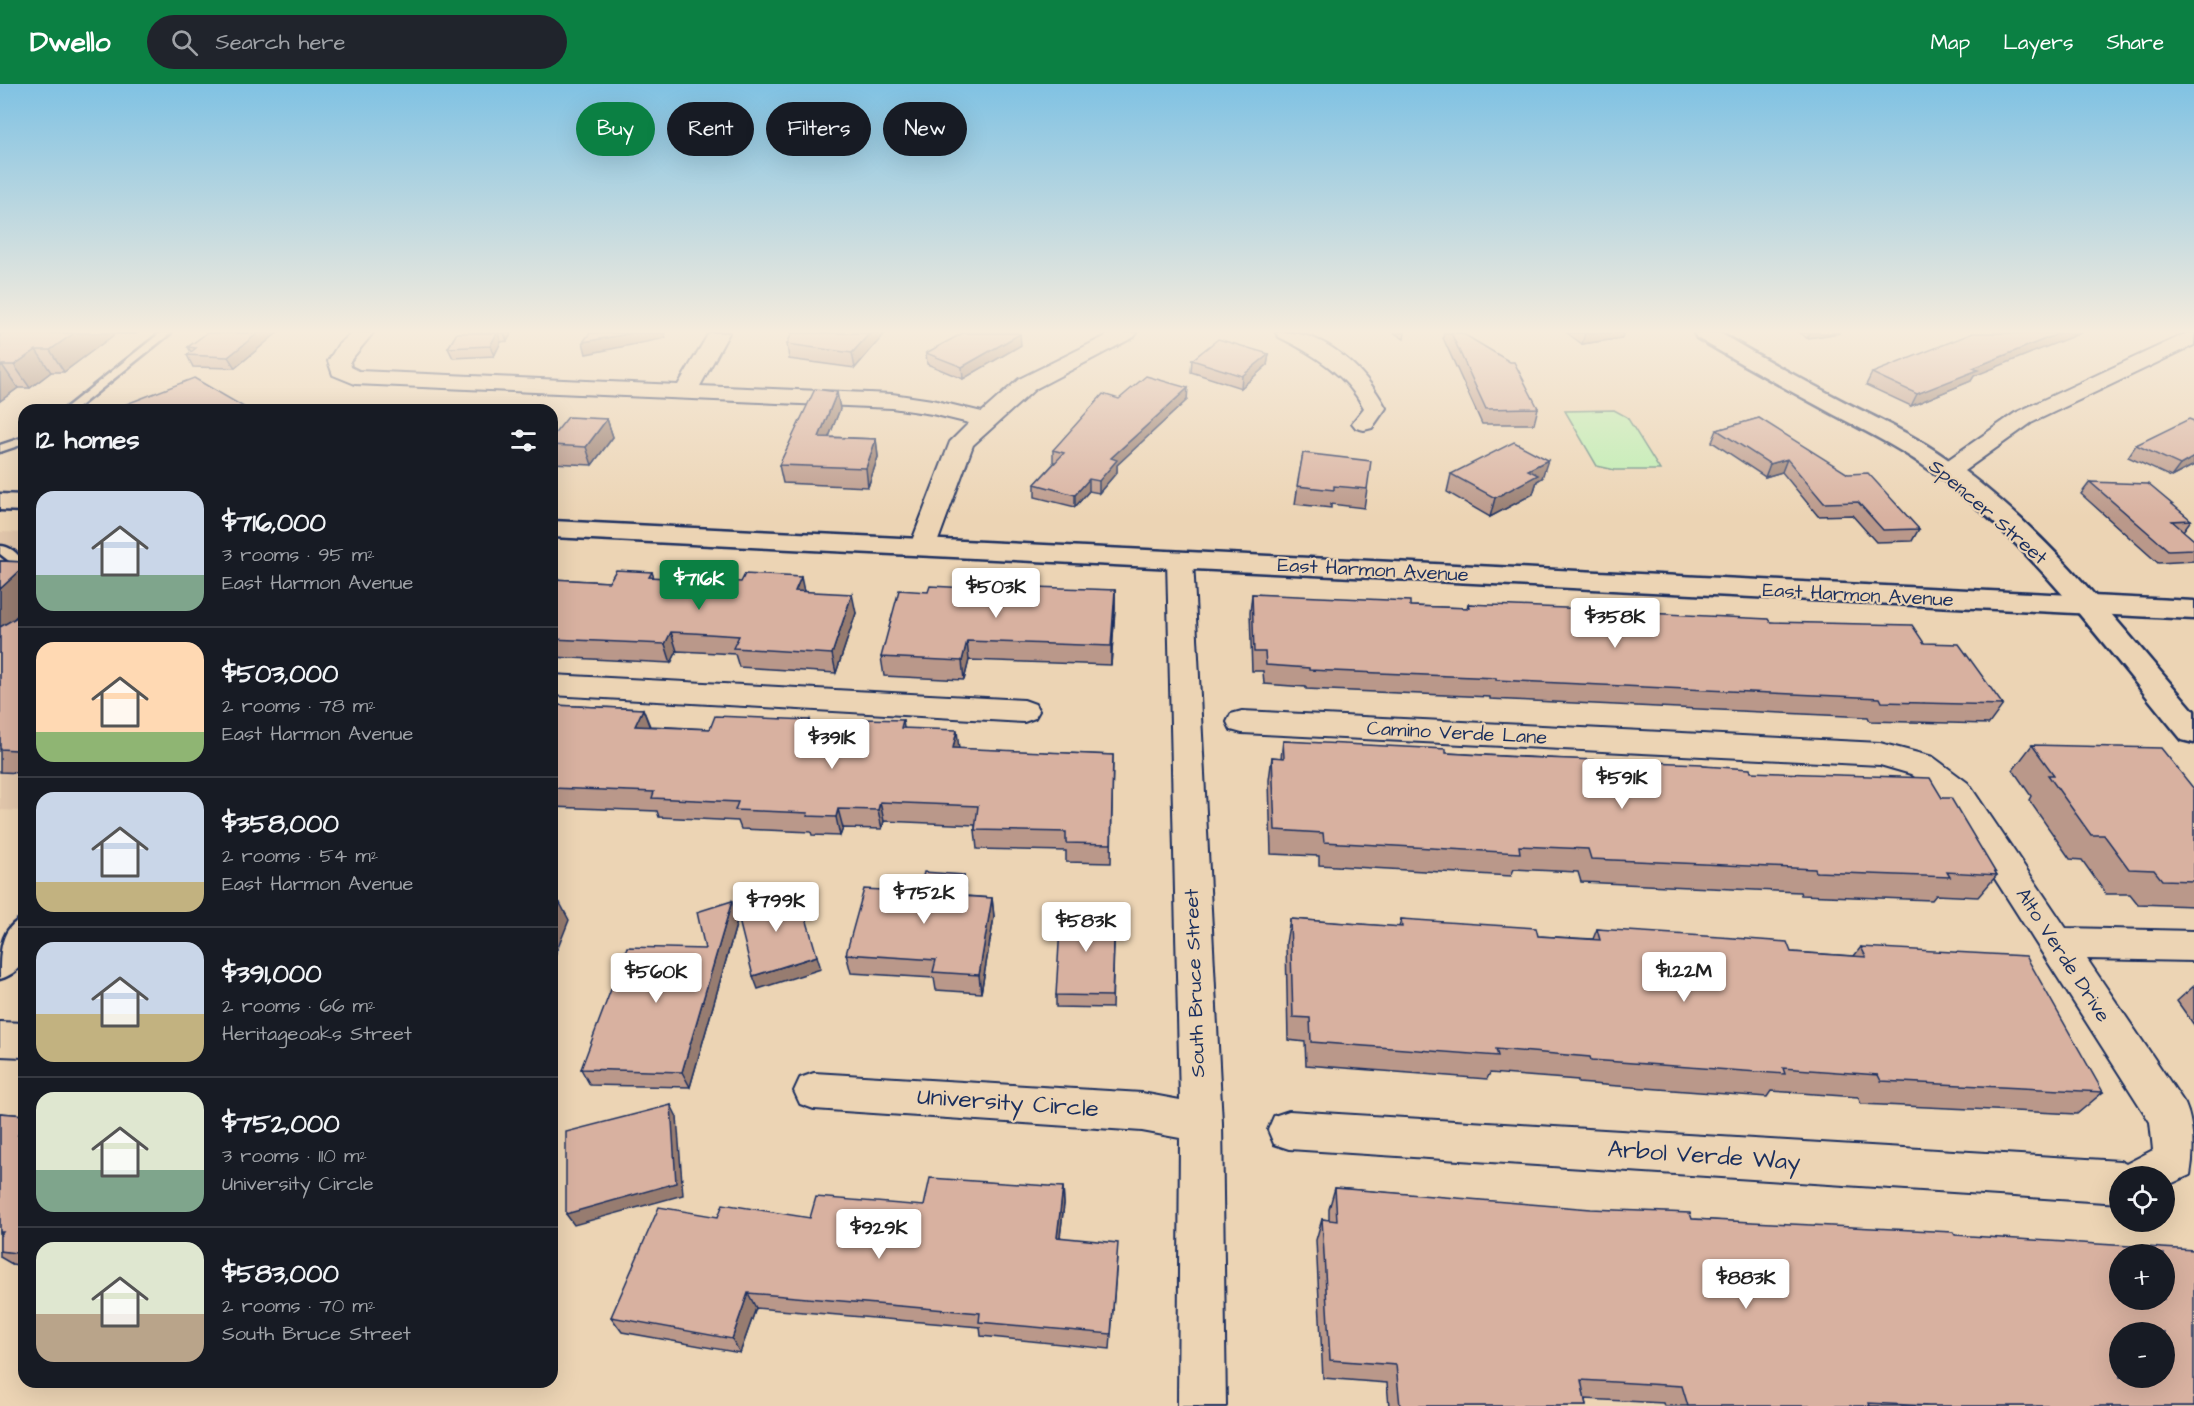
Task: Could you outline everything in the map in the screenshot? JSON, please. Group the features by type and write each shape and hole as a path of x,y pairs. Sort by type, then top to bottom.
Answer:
{"main road":[{"name":"Spencer Street","path":"1815,395 1898,438 1948,471 2001,518 2049,564 2194,732"},
{"path":"0,502 18,503"},
{"name":"East Harmon Avenue","path":"558,529 2194,610"},
{"path":"0,963 18,940"}],"street":[{"path":"747,395 892,401 932,407 985,420"},
{"path":"923,546 962,442 1015,395"},
{"path":"1364,423 1375,408 1369,395"},
{"path":"1948,471 2023,418 2072,395"},
{"name":"South Bruce Street","path":"1180,560 1201,1123 1202,1406"},
{"path":"558,685 1024,711"},
{"name":"Camino Verde Lane","path":"1242,722 1880,754 1922,765"},
{"name":"Alto Verde Drive","path":"1922,765 1956,791 2169,1117 2159,1166"},
{"path":"2055,943 2194,946"},
{"path":"0,1038 18,1040"},
{"name":"University Circle","path":"814,1091 1142,1112 1201,1123"},
{"name":"Arbol Verde Way","path":"1288,1130 2109,1181"}],"lane":[{"path":"0,449 18,442"},
{"path":"0,550 5,550 17,561 0,563"}],"shaded area":[{"path":"0,532 18,533 18,811 0,810"}],"green space":[{"path":"1614,410 1627,417 1660,470 1615,470 1597,466 1565,411"}],"building":[{"path":"151,395 223,395 239,404 127,404"},
{"path":"812,395 836,395 819,437 876,439 866,468 779,465"},
{"path":"1102,395 1119,399 1124,395 1181,395 1111,458 1117,460 1099,481 1089,479 1075,495 1035,484 1064,453 1053,450"},
{"path":"1479,395 1531,395 1538,408 1486,409"},
{"path":"568,417 607,419 586,447 558,445 558,430"},
{"path":"1759,418 1848,474 1868,473 1919,529 1883,530 1858,502 1824,503 1787,459 1770,464 1717,430"},
{"path":"2189,419 2194,421 2194,457 2180,465 2136,445"},
{"path":"1514,442 1548,460 1528,470 1538,475 1495,498 1451,474"},
{"path":"1303,453 1371,461 1367,489 1334,486 1334,490 1297,486"},
{"path":"2090,482 2148,484 2191,520 2172,521 2194,540 2194,549 2168,550"},
{"path":"0,561 18,562 18,572 0,589"},
{"path":"616,570 652,572 649,577 741,582 745,574 801,577 795,591 852,594 832,654 733,648 739,636 693,633 671,632 665,644 558,639 558,579 609,582"},
{"path":"930,586 1006,590 1006,586 1115,590 1111,646 967,641 962,661 881,657 899,590 928,592"},
{"path":"1252,594 1410,601 1410,606 1469,608 1468,604 1588,609 1589,614 1647,617 1646,613 1768,619 1770,622 1912,625 1924,643 1959,644 2003,705 1882,702 1880,698 1309,670 1309,668 1266,665 1265,652 1254,652"},
{"path":"18,616 18,748 16,750 0,749 0,627"},
{"path":"558,705 643,709 635,726 710,729 715,716 810,720 805,735 859,738 864,719 903,720 901,728 957,730 953,748 1113,755 1111,844 1066,843 1066,832 975,830 978,806 880,802 878,810 838,809 836,817 807,816 808,813 735,810 738,802 652,798 654,792 558,788"},
{"path":"1283,741 1446,749 1446,753 1518,757 1702,764 1703,766 1750,769 1751,772 1930,778 1942,798 1951,798 1997,875 1947,872 1950,877 1816,872 1815,869 1591,859 1588,849 1519,846 1520,853 1324,842 1323,833 1275,830 1272,757 1284,758"},
{"path":"2032,745 2161,748 2194,789 2194,881 2162,880 2154,870 2129,869 2104,835 2091,835 2048,775 2054,775"},
{"path":"924,872 964,875 960,896 992,898 979,975 933,972 936,960 846,954 864,889 919,892"},
{"path":"798,890 817,956 753,976 736,908"},
{"path":"732,901 682,1072 581,1069 627,947 705,949 697,912"},
{"path":"1061,910 1115,912 1112,996 1056,995"},
{"path":"1290,919 1402,927 1401,919 1536,928 1538,936 1600,940 1597,929 1720,937 1787,942 1791,952 1866,957 1861,947 2026,956 2103,1092 1881,1081 1878,1075 1783,1068 1785,1074 1591,1060 1590,1057 1496,1049 1498,1056 1311,1042 1310,1018 1293,1017"},
{"path":"671,1105 676,1183 566,1214 566,1132"},
{"path":"0,1113 18,1114 18,1253 0,1251 0,1236 3,1232 0,1232"},
{"path":"930,1178 1063,1187 1057,1237 1118,1243 1111,1334 979,1322 980,1313 748,1293 732,1339 611,1317 659,1207 718,1217 723,1204 810,1218 816,1197 924,1206"},
{"path":"1335,1188 1591,1209 1690,1213 1692,1219 1953,1232 1955,1235 2109,1245 2109,1310 2175,1310 2175,1249 2194,1250 2194,1406 1929,1406 1869,1403 1870,1406 1688,1406 1682,1386 1581,1380 1586,1406 1400,1406 1396,1365 1330,1360 1322,1219 1337,1221"}]}
